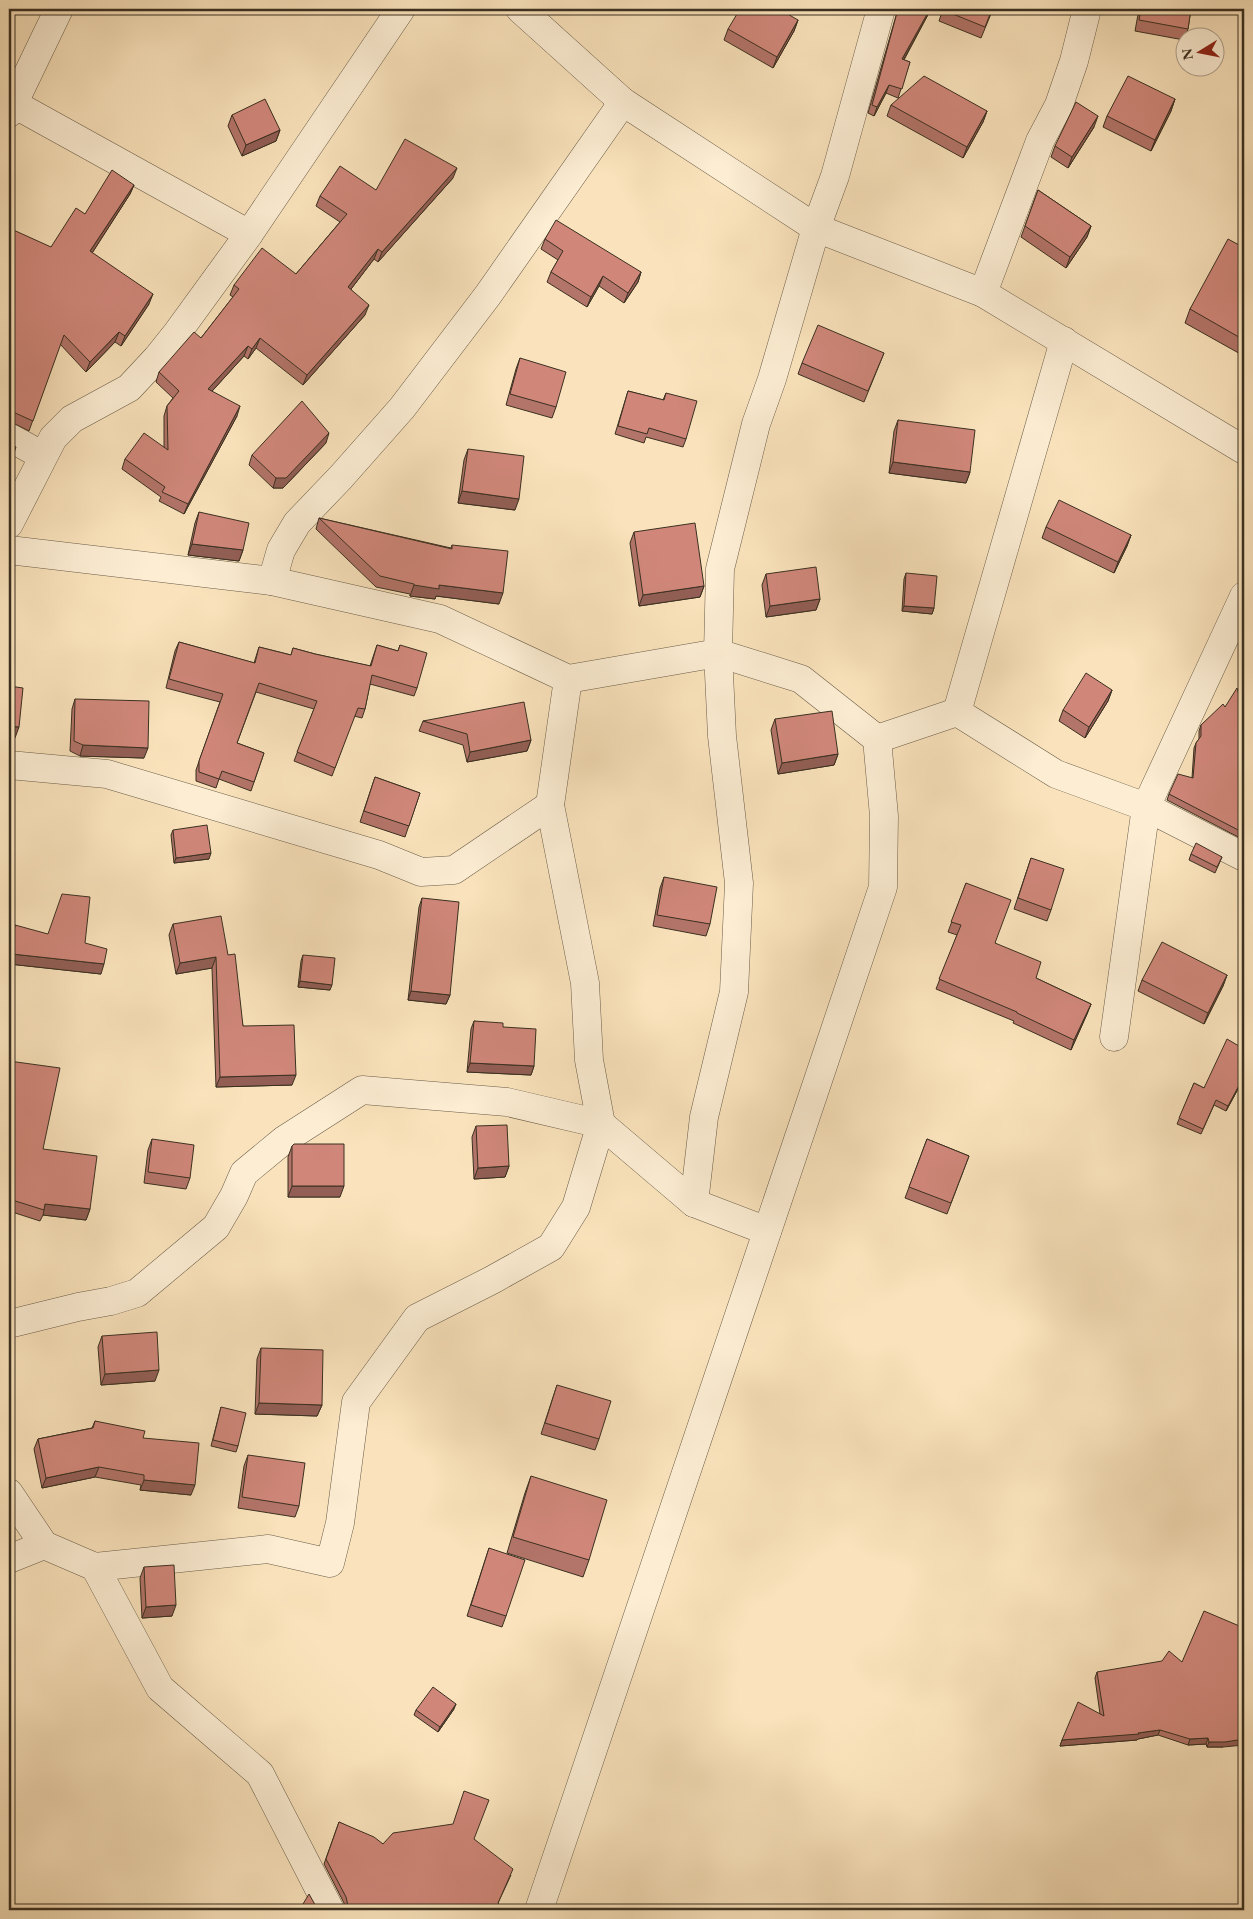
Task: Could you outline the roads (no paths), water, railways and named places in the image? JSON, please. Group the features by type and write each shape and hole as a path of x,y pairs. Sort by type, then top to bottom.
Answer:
{"street":[{"path":"59,9 11,108 248,234"},
{"path":"9,524 53,438 72,419 128,388 157,358 177,333 248,234 401,9"},
{"path":"520,9 623,102 816,228 983,293 1244,450"},
{"path":"694,1203 704,1117 734,992 739,883 722,736 718,653 720,569 756,424 772,379 816,228 834,176 881,9"},
{"path":"983,293 1040,141 1059,104 1074,61 1087,9"},
{"path":"272,580 281,550 297,523 402,408 488,295 623,102"},
{"path":"957,712 1064,341"},
{"path":"9,437 43,456"},
{"path":"9,550 272,580 440,619 568,679 718,653 801,678 877,739 884,816 883,888 539,1910"},
{"path":"1114,1037 1146,807 1244,596"},
{"path":"9,1493 44,1545 95,1567 268,1550 330,1563 340,1523 356,1402 417,1318 492,1280 551,1247 576,1207 601,1124 589,1060 585,983 550,805 568,679"},
{"path":"877,739 957,712"},
{"path":"957,712 1056,774 1146,807 1244,857"},
{"path":"9,765 107,774 379,855 421,872 454,870 550,805"},
{"path":"9,1324 111,1301 137,1293 216,1227 234,1196 244,1173 284,1140 362,1090 508,1102 601,1124 694,1203 767,1231"},
{"path":"9,1559 44,1545"},
{"path":"95,1567 160,1688 260,1774 330,1910"}]}
